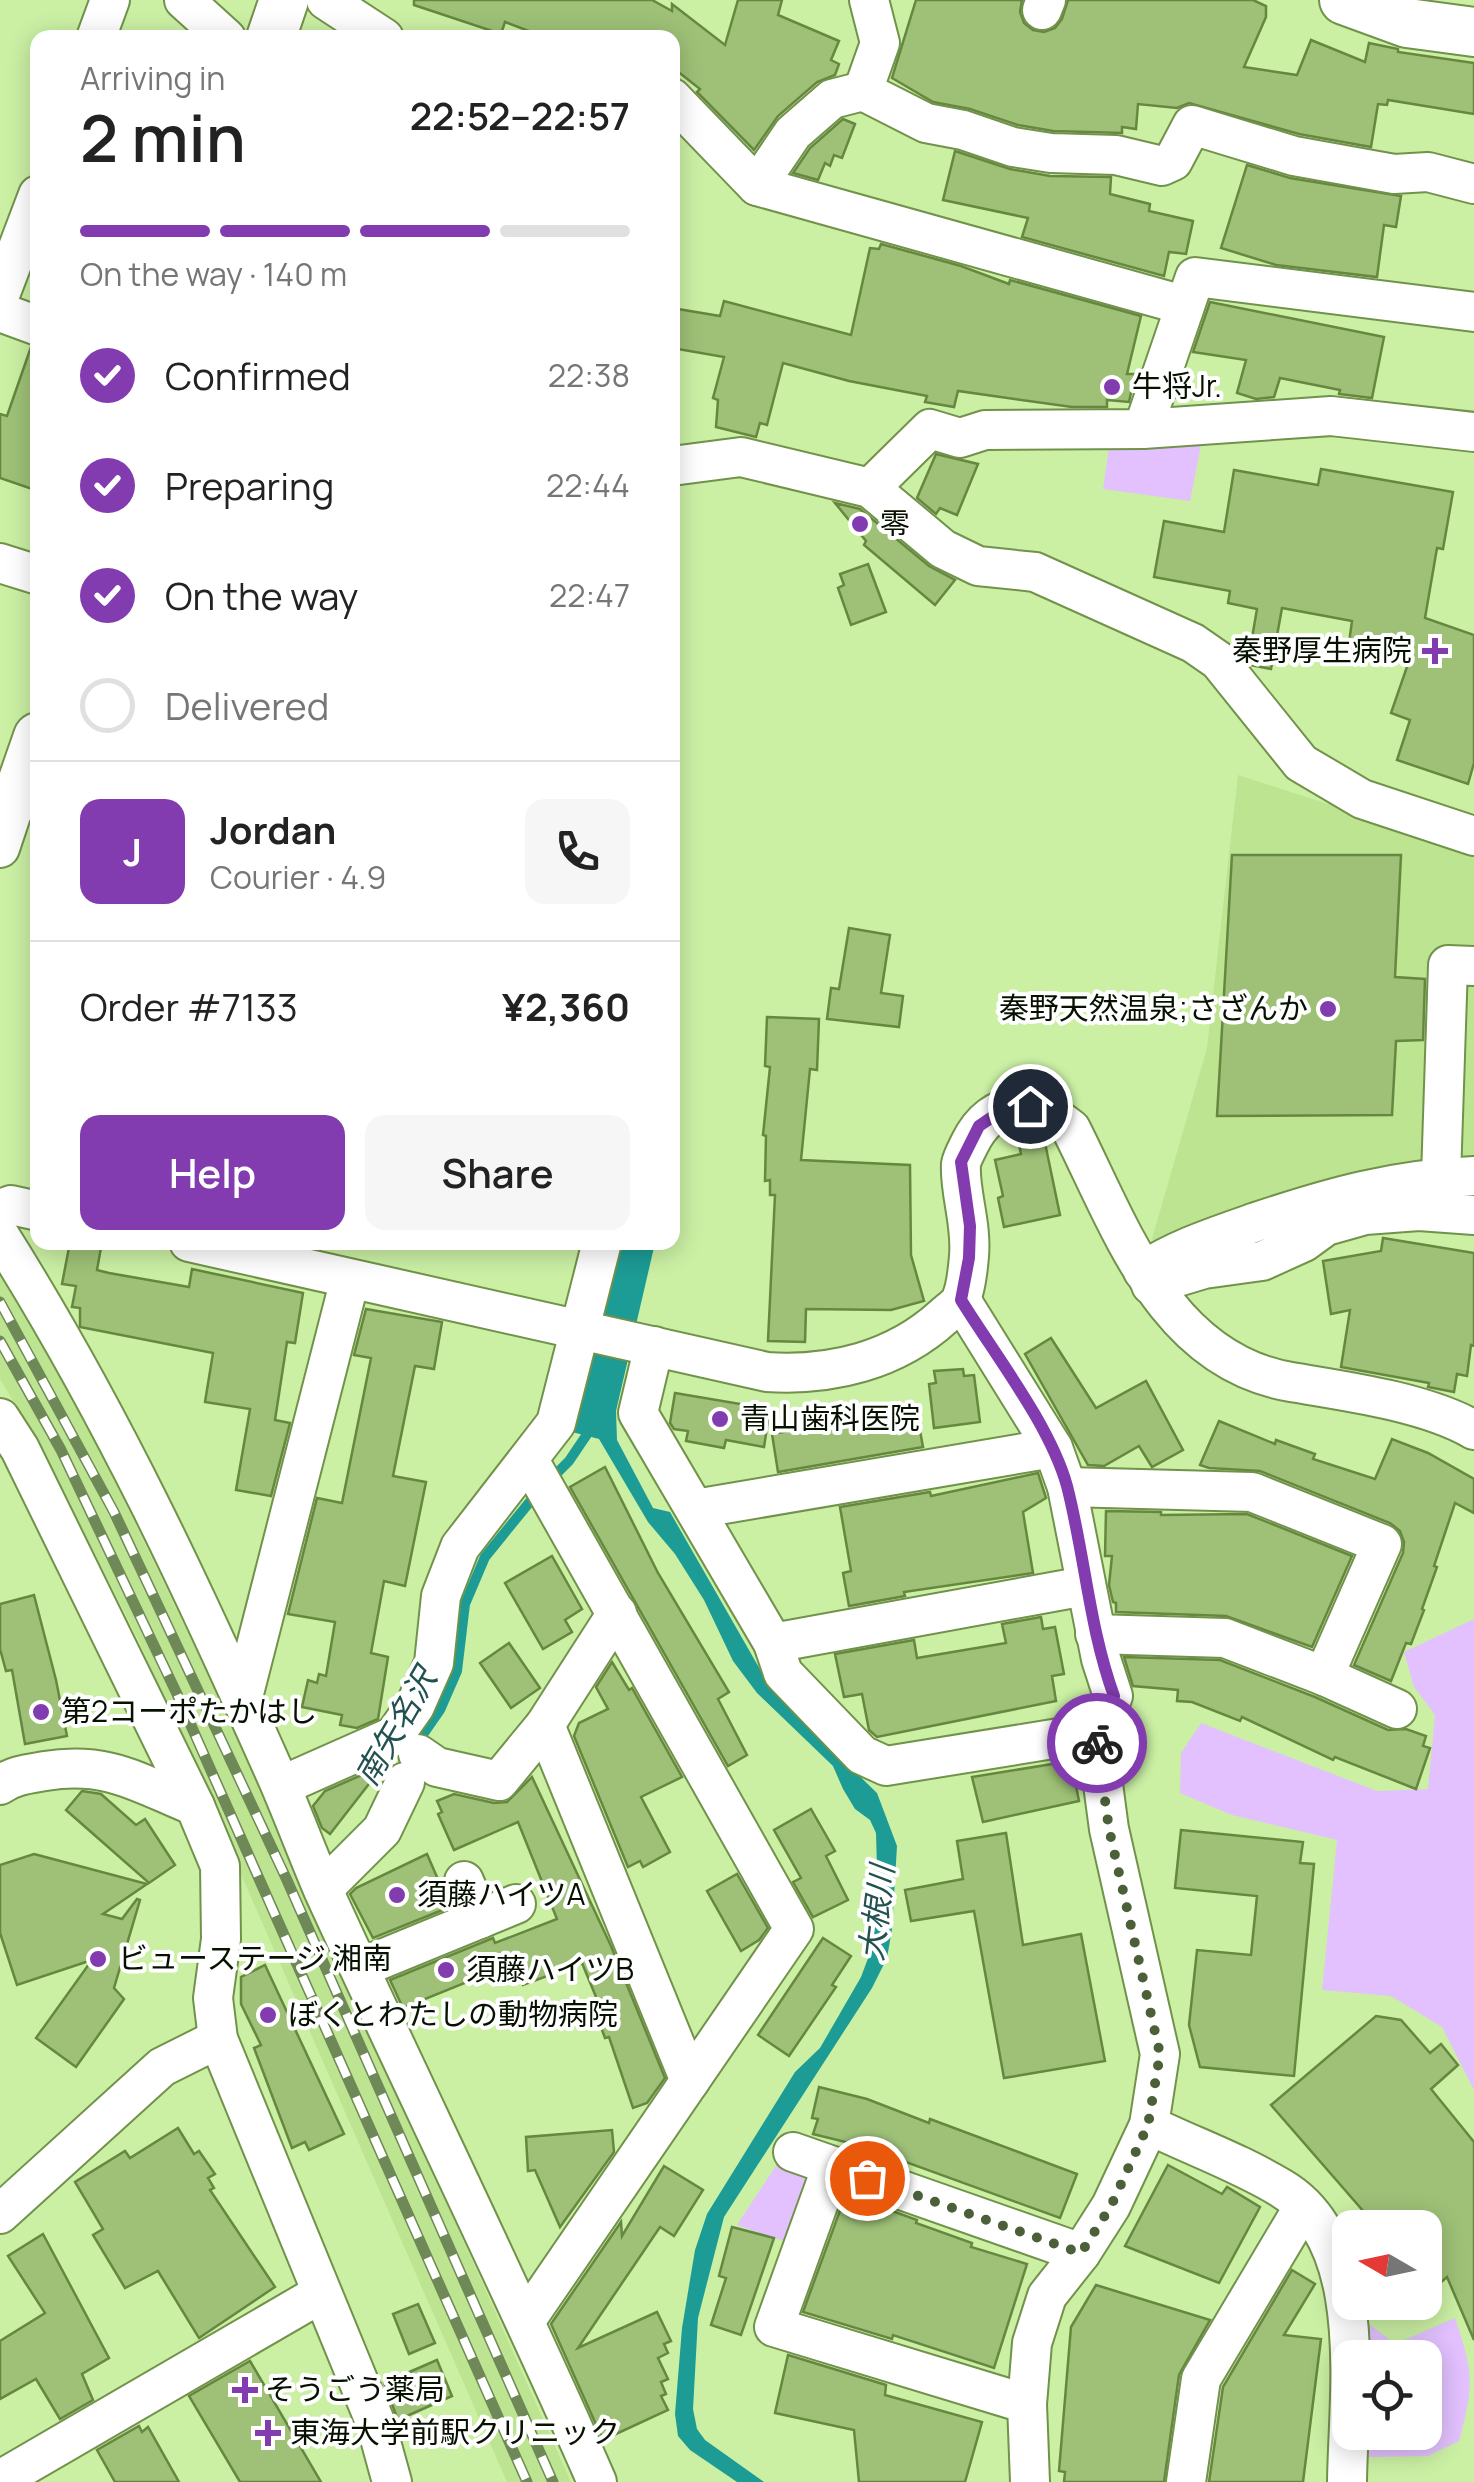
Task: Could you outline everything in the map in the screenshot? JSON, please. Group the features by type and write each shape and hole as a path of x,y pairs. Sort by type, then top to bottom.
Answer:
{"main road":[{"path":"274,30 284,0"},
{"path":"1344,0 1407,23 1474,32"},
{"path":"8,797 30,753"}],"street":[{"path":"99,30 110,0"},
{"path":"184,0 217,30"},
{"path":"326,0 372,30"},
{"path":"864,91 880,43 869,0"},
{"path":"757,186 793,133 832,99 864,91 926,123 963,130 1012,147 1051,153 1116,154 1162,166 1174,162 1192,125 1294,156 1394,174 1428,172 1474,184"},
{"path":"680,106 757,186 1183,306"},
{"path":"0,295 30,215"},
{"path":"1143,430 1195,277 1474,312"},
{"path":"0,312 30,323"},
{"path":"870,488 930,429 960,438 985,430 1143,430 1332,416 1471,424"},
{"path":"680,465 741,457 870,488 943,548 978,566 1035,572 1193,643 1220,662 1301,763 1362,799 1474,836"},
{"path":"0,562 30,572"},
{"path":"0,848 8,797"},
{"path":"1147,1278 1171,1253 1335,1196 1386,1184 1458,1176 1448,965 1474,966"},
{"path":"223,1250 766,1372 807,1374 879,1357 924,1334 961,1300 970,1226 961,1162 979,1126 1004,1109 1030,1106 1052,1114 1071,1129 1147,1278 1185,1326 1214,1352 1254,1372 1428,1412 1474,1430"},
{"path":"0,1210 11,1206 30,1210"},
{"path":"1147,1278 1262,1260 1304,1242 1326,1226 1364,1215 1418,1211 1474,1215"},
{"path":"0,1236 106,1416 158,1518 323,1888 526,2320 597,2482"},
{"path":"280,1786 394,1736 414,1706 434,1662 441,1596 460,1547 556,1423 584,1331 600,1250"},
{"path":"242,1702 350,1280"},
{"path":"961,1300 1054,1448 1067,1487 1095,1634 1114,1696 1096,1732 1109,1829 1160,2054 1148,2125 1111,2206 1047,2296 1032,2343 1027,2404 1030,2482"},
{"path":"646,1344 638,1413 774,1643 783,1674 862,1755 886,1766 1096,1732"},
{"path":"0,1418 20,1449 195,1806 220,1866 221,1939 213,1998 218,2039 376,2424 392,2482"},
{"path":"696,1509 1054,1448"},
{"path":"526,2320 794,1929 529,1460"},
{"path":"1067,1487 1252,1492 1382,1544 1324,1676"},
{"path":"774,1643 1085,1586"},
{"path":"323,1888 382,1830 412,1768 436,1768 499,1782 545,1725 617,1613"},
{"path":"1095,1634 1225,1638 1397,1709"},
{"path":"545,1725 690,2081"},
{"path":"0,1785 12,1777 78,1766 120,1773 195,1806"},
{"path":"464,1881 480,1918"},
{"path":"360,1968 516,1904"},
{"path":"0,2214 162,2067 218,2039"},
{"path":"1148,2125 1283,2189 1304,2206 1330,2241 1344,2282 1348,2328 1347,2482"},
{"path":"793,2152 1081,2253"},
{"path":"832,2166 774,2328 1027,2404"},
{"path":"1186,2482 1200,2379 1304,2206"},
{"path":"0,2480 320,2294"}],"shaded area":[{"path":"1203,435 1190,501 1103,489 1110,440"},
{"path":"1238,775 1474,851 1474,1203 1284,1235 1179,1265 1152,1239 1207,1048"},
{"path":"0,1267 91,1432 251,1764 571,2482 507,2482 138,1639 47,1459 0,1379"},
{"path":"1474,1619 1474,2090 1442,2027 1391,1996 1322,1990 1337,1840 1232,1815 1180,1793 1181,1753 1201,1723 1377,1791 1428,1789 1435,1715 1414,1687 1404,1652"},
{"path":"779,2161 806,2170 812,2182 790,2243 737,2225"},
{"path":"1455,2318 1470,2380 1459,2441 1442,2449 1442,2340 1404,2340"},
{"path":"1364,2320 1390,2340 1365,2340"},
{"path":"1367,2450 1440,2450 1428,2456 1367,2457"}],"water":[{"name":"大根川","path":"618,1250 653,1250 616,1411 617,1440 653,1508 670,1512 773,1692 877,1793 897,1846 887,1958 872,1988 724,2217 698,2318 693,2409 697,2429 705,2440 764,2482 737,2482 690,2450 678,2436 675,2414 682,2328 695,2250 707,2214 795,2072 820,2048 861,1977 870,1953 878,1904 876,1833 870,1820 855,1809 833,1766 757,1693 733,1661 704,1600 675,1554 648,1522 599,1439 572,1432"}],"pier":[{"path":"239,0 292,0 322,20 319,30 284,30 236,9"}],"building":[{"path":"414,0 652,0 672,11 672,4 725,45 738,0 782,0 778,15 839,41 831,60 839,64 835,75 817,82 778,116 754,150 697,92 700,89 680,73 680,30 526,30 505,22 502,30 489,30 414,5"},
{"path":"916,0 1022,0 1020,12 1024,23 1044,32 1055,28 1062,19 1068,0 1253,0 1266,6 1266,17 1244,67 1297,75 1311,40 1365,62 1369,43 1398,52 1474,63 1474,114 1388,100 1387,105 1378,104 1371,147 1299,134 1189,103 1177,108 1138,104 1136,129 1122,127 1122,133 1053,131 1018,125 933,102 892,78"},
{"path":"843,119 855,124 842,158 834,155 830,166 825,163 818,180 793,173 810,148"},
{"path":"955,151 1010,169 1050,176 1111,177 1110,194 1150,204 1149,211 1193,221 1186,254 1169,252 1164,276 1022,237 1028,218 943,200"},
{"path":"1247,165 1290,178 1401,196 1396,227 1384,225 1377,277 1276,265 1221,248"},
{"path":"881,244 1009,284 1010,280 1141,316 1127,374 1135,374 1129,402 1107,400 1107,407 1072,407 958,391 954,407 925,402 927,396 783,363 767,425 760,423 756,437 716,427 718,400 713,398 724,357 680,349 680,309 720,316 724,301 851,335 870,248 879,249"},
{"path":"1210,302 1384,337 1372,398 1339,394 1340,390 1280,378 1274,397 1256,399 1237,393 1246,360 1193,352"},
{"path":"30,350 30,488 0,478 0,414 7,416"},
{"path":"936,454 978,464 957,515 940,508 936,514 917,498"},
{"path":"1321,469 1453,492 1443,549 1437,548 1425,618 1474,635 1474,763 1468,784 1397,760 1410,720 1391,713 1409,661 1348,650 1352,621 1282,608 1271,669 1251,665 1248,661 1257,609 1228,603 1230,591 1154,577 1164,521 1224,532 1234,470 1318,485"},
{"path":"835,503 860,509 929,566 955,580 935,605 864,545 866,541"},
{"path":"868,564 886,612 851,625 838,588 844,585 840,574"},
{"name":"秦野天然温泉;さざんか","path":"1232,855 1401,855 1395,977 1425,979 1423,1040 1396,1041 1392,1115 1217,1116"},
{"path":"849,928 890,935 881,993 903,996 899,1027 827,1019 831,988 839,989"},
{"path":"767,1017 819,1019 817,1070 810,1069 801,1160 910,1165 911,1255 924,1301 891,1310 806,1309 805,1342 768,1341 775,1195 770,1195 770,1180 765,1181 763,1135 770,1067 765,1066"},
{"path":"1016,1130 1031,1132 1045,1143 1060,1215 1004,1227 998,1198 1003,1196 995,1160 1021,1154"},
{"path":"1383,1238 1474,1253 1474,1346 1471,1345 1467,1376 1457,1374 1454,1392 1428,1387 1429,1383 1341,1367 1350,1310 1331,1314 1323,1261 1381,1251"},
{"path":"68,1250 101,1250 97,1270 109,1273 189,1287 192,1269 303,1293 295,1343 287,1342 275,1420 290,1423 271,1496 236,1490 250,1409 205,1402 213,1353 80,1327 80,1308 72,1307 76,1286 62,1284"},
{"path":"366,1309 442,1322 434,1369 415,1366 393,1476 426,1482 405,1586 384,1581 371,1653 388,1657 378,1719 357,1728 340,1725 342,1715 302,1707 308,1680 317,1683 319,1674 326,1676 335,1622 288,1614 317,1498 342,1503 371,1358 354,1355"},
{"path":"1051,1338 1096,1408 1146,1381 1183,1450 1152,1467 1139,1446 1104,1466 1088,1465 1025,1354"},
{"path":"963,1369 964,1376 974,1375 980,1422 934,1428 929,1384 936,1383 934,1371"},
{"name":"青山歯科医院","path":"675,1393 770,1409 764,1447 726,1440 724,1448 686,1441 688,1431 674,1429 670,1423"},
{"path":"916,1409 923,1447 778,1472 772,1434"},
{"path":"1219,1421 1375,1479 1392,1439 1428,1453 1474,1479 1474,1513 1455,1503 1424,1610 1391,1681 1354,1665 1403,1553 1400,1531 1390,1523 1260,1471 1200,1465"},
{"path":"605,1467 658,1573 729,1692 718,1699 747,1755 728,1766 570,1487"},
{"path":"1038,1473 1046,1498 1023,1512 1033,1573 904,1592 905,1596 849,1606 843,1573 851,1571 840,1507 930,1492 931,1496"},
{"path":"1106,1511 1247,1514 1352,1556 1312,1647 1226,1616 1116,1612 1109,1585 1112,1556 1105,1556"},
{"path":"552,1556 582,1609 565,1620 572,1632 543,1649 505,1583"},
{"path":"34,1595 67,1736 25,1744 12,1670 6,1671 0,1649 0,1604"},
{"path":"1041,1617 1043,1629 1055,1627 1064,1674 1052,1676 1056,1701 877,1737 869,1730 862,1694 844,1697 835,1654 914,1640 917,1658 1006,1643 1002,1624"},
{"path":"509,1643 540,1688 511,1708 480,1663"},
{"path":"1124,1657 1220,1660 1388,1730 1406,1729 1426,1736 1423,1746 1430,1748 1416,1789 1335,1757 1333,1760 1242,1717 1240,1721 1192,1702 1177,1701 1178,1690 1133,1686"},
{"path":"612,1662 629,1690 632,1688 682,1777 641,1797 670,1852 643,1867 640,1861 628,1867 574,1736 579,1723 608,1709 596,1687"},
{"path":"1071,1761 1079,1801 983,1822 972,1777"},
{"path":"364,1774 372,1780 330,1834 322,1828 313,1806 325,1791"},
{"path":"532,1777 611,1946 665,2078 647,2103 633,2108 609,2037 605,2038 595,2011 601,2009 582,1963 523,1985 514,1963 403,2008 390,1980 493,1938 495,1943 557,1919 518,1822 454,1850 438,1814 442,1812 437,1801 454,1794 507,1802"},
{"path":"82,1791 101,1794 136,1825 145,1819 175,1865 149,1883 66,1810"},
{"path":"811,1809 835,1851 826,1856 848,1900 813,1917 793,1882 801,1878 774,1830"},
{"path":"1181,1830 1303,1842 1300,1863 1314,1864 1294,2076 1200,2067 1189,2025 1197,1950 1251,1955 1257,1896 1175,1888"},
{"path":"1006,1833 1023,1945 1081,1934 1105,2061 1004,2078 974,1911 911,1921 905,1890 963,1879 957,1841"},
{"path":"34,1854 147,1884 103,1914 122,1919 140,1900 114,1988 124,1999 76,2067 36,2038 92,1960 17,1985 0,1933 0,1865"},
{"name":"須藤ハイツA","path":"427,1854 450,1907 373,1938 350,1894"},
{"path":"737,1874 768,1928 759,1940 741,1951 707,1891"},
{"path":"823,1938 851,1956 832,1985 836,1987 789,2056 758,2035"},
{"path":"265,1965 344,2134 309,2150 305,2142 292,2148 254,2048 261,2045 241,2004 241,1977"},
{"path":"1376,2016 1401,2020 1430,2053 1441,2044 1458,2065 1431,2089 1474,2142 1474,2340 1447,2277 1442,2281 1442,2210 1362,2210 1271,2105"},
{"path":"819,2087 867,2099 929,2123 930,2119 1077,2174 1060,2218 895,2158 893,2163 852,2149 854,2144 813,2134 818,2119 812,2118"},
{"path":"178,2128 194,2154 199,2151 215,2174 208,2178 214,2188 210,2190 275,2287 199,2338 158,2271 125,2288 93,2235 103,2229 75,2182 125,2151 130,2158"},
{"path":"612,2130 614,2152 560,2227 535,2170 528,2171 526,2137"},
{"path":"1168,2165 1222,2194 1227,2187 1260,2207 1219,2283 1125,2246"},
{"path":"664,2166 703,2190 674,2236 660,2227 578,2348 657,2312 671,2341 664,2344 668,2353 658,2358 668,2379 661,2382 666,2394 661,2396 668,2410 603,2440 551,2324 621,2222 622,2236"},
{"path":"846,2194 972,2243 971,2247 1027,2264 994,2368 893,2335 892,2339 803,2312"},
{"path":"732,2227 774,2238 741,2335 711,2325 726,2278 719,2276"},
{"path":"43,2234 109,2358 82,2374 93,2400 60,2419 36,2379 0,2399 0,2341 45,2313 8,2256"},
{"path":"1292,2270 1315,2284 1284,2335 1321,2339 1303,2482 1209,2482 1223,2387"},
{"path":"1096,2285 1210,2320 1179,2375 1164,2482 1064,2482 1065,2472 1059,2471 1071,2327"},
{"path":"418,2304 435,2343 409,2354 393,2314"},
{"path":"788,2355 886,2385 885,2395 982,2422 965,2482 859,2482 854,2430 775,2413"},
{"path":"437,2360 452,2396 398,2420 384,2383"},
{"path":"250,2361 321,2482 240,2482 189,2396"},
{"path":"139,2426 142,2432 148,2427 179,2482 115,2482 97,2450"}],"waterway":[{"name":"南矢名沢","path":"549,1481 569,1461 594,1424"},
{"name":"南矢名沢","path":"415,1746 440,1710 457,1671 465,1604 485,1557 537,1493"}],"railway":[{"path":"0,1302 114,1512 286,1878 553,2482"},
{"path":"0,1341 61,1450 177,1694 527,2482"}],"way so far":[{"path":"867,2178 1081,2253 1111,2206 1148,2125 1160,2054 1109,1829 1097,1743"}],"place":[{"name":"牛将Jr.","path":"1112,387"},
{"name":"零","path":"860,524"},
{"name":"秦野厚生病院","path":"1435,651"},
{"name":"秦野天然温泉;さざんか","path":"1328,1009"},
{"name":"青山歯科医院","path":"720,1419"},
{"name":"第2コーポたかはし","path":"41,1712"},
{"name":"須藤ハイツA","path":"397,1895"},
{"name":"ビューステージ 湘南","path":"98,1959"},
{"name":"須藤ハイツB","path":"446,1970"},
{"name":"ぼくとわたしの動物病院","path":"268,2015"},
{"name":"そうごう薬局","path":"245,2390"},
{"name":"東海大学前駅クリニック","path":"268,2433"}],"route":[{"path":"1030,1106 1004,1109 979,1126 961,1162 970,1226 961,1300 1054,1448 1067,1487 1100,1659 1114,1696 1096,1732 1097,1743"}]}
